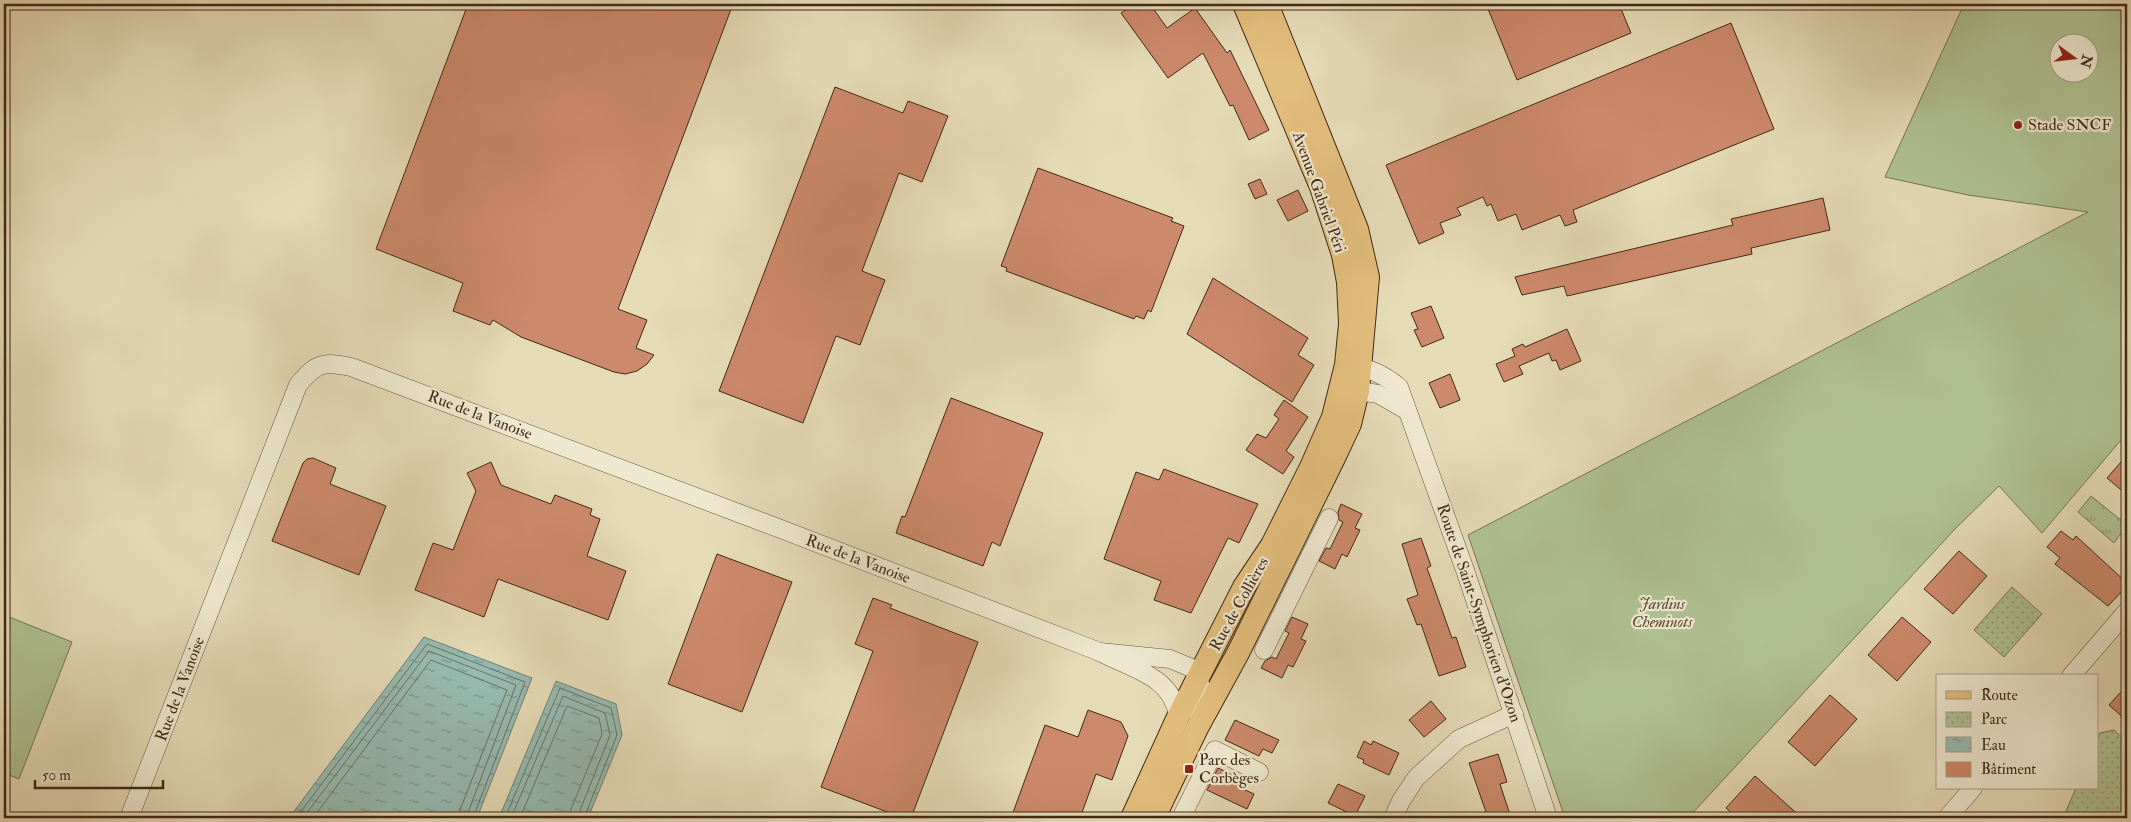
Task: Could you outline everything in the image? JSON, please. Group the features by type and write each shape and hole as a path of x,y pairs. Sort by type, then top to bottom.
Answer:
{"main road":[{"name":"Avenue Gabriel Péri","path":"1244,4 1276,54 1343,255 1348,282 1353,366"},
{"path":"1268,4 1276,54"},
{"path":"1350,390 1353,366"},
{"name":"Rue de Collières","path":"1132,818 1187,723 1238,653 1286,580 1350,424 1350,390"},
{"name":"Rue de Collières","path":"1154,818 1163,798 1187,723 1198,678 1244,587 1272,545 1311,467 1333,417 1350,390"}],"street":[{"name":"Rue de la Vanoise","path":"129,818 298,385 311,370 332,363 352,367 816,542 1100,652 1127,666 1149,674 1170,693 1177,709 1187,723"},
{"name":"Route de Saint-Symphorien d'Ozon","path":"1353,366 1384,375 1398,387 1426,461 1548,818"},
{"path":"1350,390 1378,394 1406,410"},
{"name":"Rue de Collières","path":"1264,650 1286,580 1329,518"},
{"path":"2073,674 2127,611"},
{"name":"Rue de la Vanoise","path":"1100,652 1170,659 1194,669 1198,678"},
{"path":"1393,818 1401,801 1416,778 1459,739 1514,714"},
{"path":"1163,798 1183,814 1215,750 1259,772"},
{"path":"1946,818 1971,790"}],"green space":[{"name":"Jardins Cheminots","path":"1964,4 2109,4 2127,9 2127,433 2042,533 1999,486 1955,529 1688,818 1565,818 1468,535 2088,212 1968,195 1885,177"},
{"path":"2091,496 2127,525 2114,543 2078,512"},
{"path":"2012,587 2042,614 2004,657 1974,630"},
{"path":"4,615 72,642 19,779 4,773"},
{"path":"2114,730 2127,742 2127,818 2063,818 2075,790 2098,790 2098,738 2100,733"}],"water":[{"path":"424,637 532,678 477,818 289,818"},
{"path":"556,681 616,704 622,735 588,818 499,818"}],"building":[{"path":"468,4 733,4 618,309 647,320 636,348 654,355 647,364 637,371 625,374 614,372 521,337 493,320 490,325 453,311 463,283 376,249"},
{"path":"1134,4 1150,4 1167,28 1195,8 1227,53 1230,50 1269,130 1249,140 1233,105 1230,106 1203,53 1168,78 1121,13"},
{"path":"1486,4 1619,4 1631,33 1517,80"},
{"path":"1731,23 1774,129 1573,210 1577,222 1565,226 1560,215 1522,230 1516,214 1498,221 1491,204 1487,206 1483,197 1457,208 1461,215 1440,223 1444,233 1419,244 1386,165"},
{"path":"835,87 903,113 908,101 948,116 922,182 899,173 862,271 885,280 860,345 836,336 803,423 719,391"},
{"path":"1038,168 1173,218 1171,221 1184,226 1151,312 1148,310 1144,319 1136,316 1134,319 1006,271 1007,268 1001,266"},
{"path":"1260,179 1267,194 1255,199 1248,184"},
{"path":"1298,190 1308,211 1288,221 1277,200"},
{"path":"1823,198 1830,230 1751,248 1752,254 1567,296 1564,286 1522,295 1515,277 1733,225 1731,219"},
{"path":"1213,278 1308,338 1298,355 1314,365 1292,402 1187,334"},
{"path":"1431,306 1444,338 1422,347 1414,330 1418,329 1411,313"},
{"path":"1567,329 1581,361 1560,370 1556,360 1552,361 1549,353 1519,366 1523,374 1504,382 1496,364 1515,356 1512,349 1523,344 1525,347"},
{"path":"1450,374 1460,400 1440,408 1429,383"},
{"path":"951,398 1043,433 1000,546 992,542 983,566 896,533 902,516 905,517"},
{"path":"1284,400 1308,417 1286,451 1294,457 1283,474 1246,450 1257,434 1266,438 1279,419 1274,415"},
{"path":"2127,455 2127,495 2107,478"},
{"path":"313,458 336,468 330,484 386,506 359,575 272,541 303,463 307,459"},
{"path":"491,462 501,485 551,504 555,495 592,509 590,515 600,519 587,556 626,571 608,620 498,579 484,617 415,590 433,543 453,550 476,491 467,473"},
{"path":"1164,469 1258,504 1239,543 1228,538 1191,613 1154,600 1161,581 1104,559 1136,472 1159,480"},
{"path":"1341,504 1362,514 1355,528 1360,530 1347,557 1342,554 1335,569 1319,561 1326,548 1330,549 1343,522 1339,520 1338,512"},
{"path":"2061,531 2073,540 2076,536 2127,583 2127,586 2108,606 2055,564 2060,558 2047,547"},
{"path":"1421,538 1431,566 1427,568 1452,638 1456,637 1466,667 1439,676 1421,624 1417,625 1407,599 1418,595 1402,544"},
{"path":"1959,551 1987,576 1953,614 1924,589"},
{"path":"717,554 792,582 742,712 668,684"},
{"path":"873,598 892,605 890,608 978,642 911,818 903,818 821,787 873,651 855,644"},
{"path":"1292,617 1308,624 1301,639 1306,641 1293,667 1288,665 1282,678 1261,668 1265,661 1272,657 1276,659 1289,633 1285,631"},
{"path":"1902,617 1931,642 1897,681 1868,655"},
{"path":"2127,685 2127,721 2109,705"},
{"path":"1830,695 1857,719 1815,766 1788,742"},
{"path":"1431,701 1446,719 1424,737 1409,720"},
{"path":"1088,710 1121,722 1128,736 1112,780 1096,774 1080,818 1011,818 1045,725 1078,737"},
{"path":"1235,720 1279,740 1272,753 1263,749 1259,756 1225,740"},
{"path":"1364,741 1371,745 1373,741 1399,753 1389,775 1363,763 1364,760 1357,757"},
{"path":"1498,754 1507,782 1500,784 1511,818 1488,818 1469,763"},
{"path":"1218,768 1247,782 1243,789 1254,794 1247,809 1207,790"},
{"path":"1755,776 1802,818 1738,818 1726,808"},
{"path":"1338,784 1365,796 1355,816 1328,803"}],"place":[{"name":"Stade SNCF","path":"2018,125"},
{"name":"Parc des Corbèges","path":"1189,769"}]}
